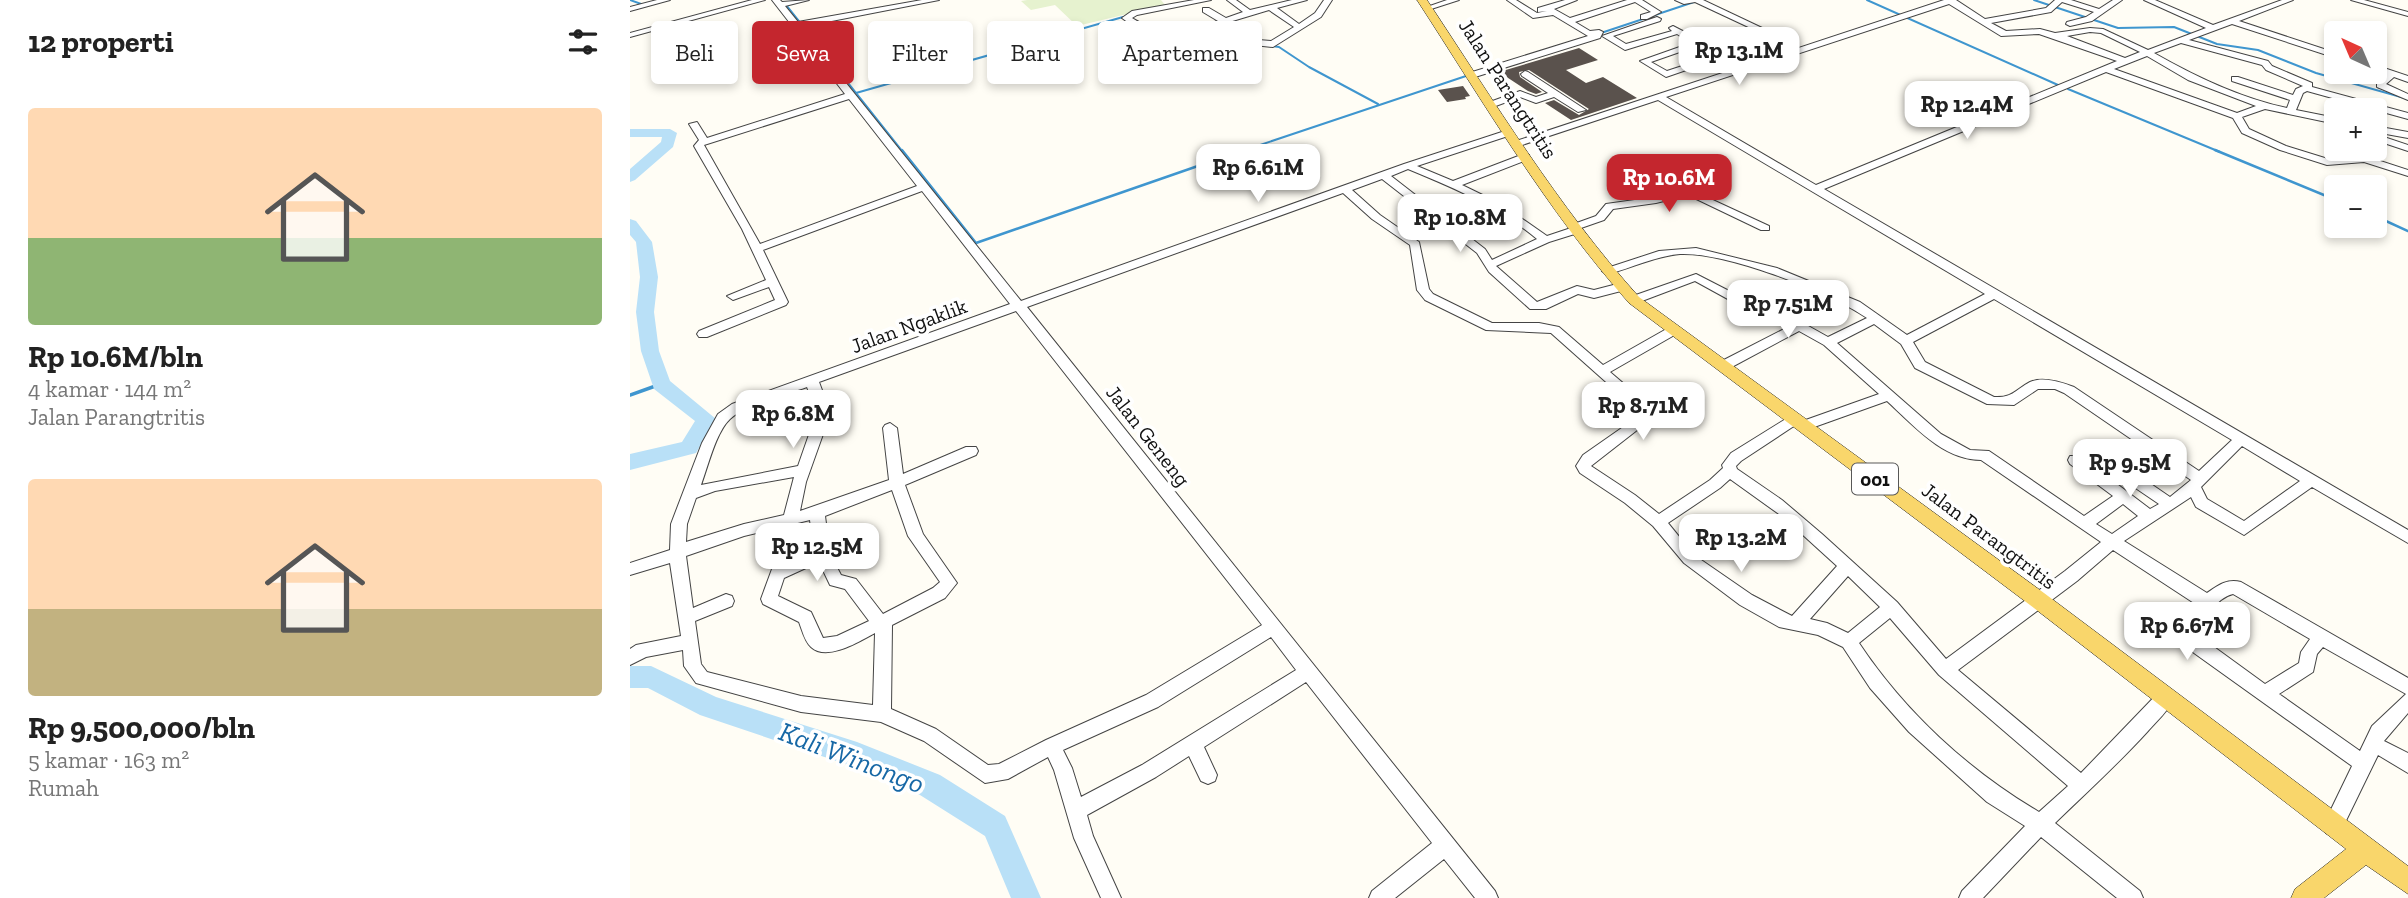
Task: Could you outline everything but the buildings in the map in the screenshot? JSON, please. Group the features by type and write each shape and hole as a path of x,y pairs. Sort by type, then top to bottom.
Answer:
{"main road":[{"name":"Jalan Parangtritis","path":"1425,4 1516,145 1576,229 1634,300 2037,599 2408,881"},
{"path":"2304,898 2365,850"}],"street":[{"path":"630,9 666,0 687,20"},
{"path":"631,35 761,0"},
{"path":"778,2 806,0"},
{"path":"818,21 935,0"},
{"path":"1131,21 1126,17 1207,0"},
{"path":"1231,0 1249,12"},
{"path":"1206,10 1225,21 1249,12 1303,0"},
{"path":"1262,44 1278,42 1318,15 1328,0"},
{"path":"1425,4 1455,0"},
{"path":"1512,0 1530,13 1540,16 1573,0"},
{"path":"1569,21 1636,0 1657,12 1652,17 1606,36 1625,47 1679,31"},
{"path":"1679,0 1698,1 1794,45"},
{"path":"1454,184 1516,145 1951,0 2004,34 2041,32 2087,20 2118,0"},
{"path":"1986,21 2049,10 2050,6 2061,0 2100,12"},
{"path":"2148,0 2212,28"},
{"path":"1817,188 2124,61 2289,0"},
{"path":"2355,0 2408,14"},
{"name":"Jalan Geneng","path":"778,2 794,21"},
{"path":"1620,5 1679,31 1699,43 1720,57 1666,74 1644,61 1699,43"},
{"path":"1270,7 1299,27"},
{"path":"1550,10 1590,34 1652,17"},
{"path":"630,21 641,32"},
{"path":"2230,21 2324,52"},
{"path":"2057,36 2101,30 2148,52 2184,75 2213,87 2264,106 2324,119"},
{"path":"2041,32 2124,61"},
{"path":"1472,75 1597,36"},
{"path":"2188,37 2268,64 2269,68 2309,85 2306,89"},
{"path":"2213,87 2269,68"},
{"path":"2107,69 2237,116 2264,106"},
{"path":"2387,72 2408,79"},
{"path":"1525,74 1581,110"},
{"path":"2392,74 2380,85 2408,97"},
{"path":"2235,79 2296,99"},
{"name":"Jalan Geneng","path":"843,84 1488,898"},
{"path":"2290,112 2299,91 2306,89 2408,116"},
{"path":"1490,105 1522,94 1536,100 1554,93"},
{"path":"703,334 782,302 730,197 699,146 704,141 851,95"},
{"path":"1661,98 2408,537"},
{"path":"2237,116 2245,131 2283,149 2324,160"},
{"path":"694,124 704,141"},
{"path":"2387,131 2408,135"},
{"path":"2387,134 2391,132"},
{"path":"2387,142 2408,148"},
{"name":"Jalan Ngaklik","path":"1052,746 1001,773 985,774 930,735 882,714 801,704 702,678 692,666 678,554 679,524 693,493 709,443 723,417 737,407 1408,166 1516,145"},
{"path":"2382,161 2408,173"},
{"path":"1408,166 1454,184 1520,218 1545,240"},
{"path":"1384,175 1463,236 1484,255 1515,292 1534,306 1542,306 1577,290 1594,294 1621,287"},
{"path":"756,249 923,187"},
{"path":"1345,189 1376,217 1415,244 1423,290 1436,302 1490,327 1551,329 1567,338 1639,404 1643,420 1588,459 1583,466 1658,522 1689,559 1709,575 1774,617 1821,628 1849,642 1876,683 1915,726 1994,796 2040,824 2133,898"},
{"path":"1490,265 1600,218 1610,206 1656,200 1689,192 1765,228"},
{"path":"1608,271 1659,254 1696,251 1773,270 1856,306 1906,341 1920,365 1992,401 2009,402 2035,385 2057,385 2069,390 2196,483 2201,503 2244,529 2310,481"},
{"path":"1634,300 1696,277 1770,317 1798,326 1828,342 1945,442 1968,455 1984,455 2084,524 2186,587 2206,603"},
{"path":"733,296 771,282"},
{"path":"1906,341 1994,294"},
{"path":"1828,342 1875,319"},
{"path":"1723,366 1798,326"},
{"path":"1602,371 1674,330"},
{"path":"791,517 803,470 819,432 822,409 812,382"},
{"path":"1658,522 1715,484 1730,470 1730,464 1736,457 1799,423 1890,395"},
{"path":"822,554 778,574 769,599 805,618 815,641 821,645 839,643 939,593 949,583 916,536 897,483 890,428"},
{"path":"1945,670 2071,576 2112,541 2170,504 2240,440"},
{"path":"630,569 678,554 692,545 791,517 817,513 971,451"},
{"path":"2075,460 2149,516"},
{"path":"2110,464 2170,504"},
{"path":"693,493 714,486 803,470"},
{"path":"1730,470 1793,516 1891,607 1945,670 2082,786"},
{"path":"2084,524 2123,497"},
{"path":"817,513 822,554 836,580 850,584 882,622 882,714"},
{"path":"1764,542 1793,516"},
{"path":"1796,624 1847,566"},
{"path":"2367,756 2327,740 2266,692 2191,639 2206,603 2224,589 2235,587 2408,687"},
{"path":"685,618 726,601"},
{"path":"1849,642 1891,607"},
{"path":"1111,898 1092,859 1063,768 1052,746 1152,701 1273,626"},
{"path":"2266,692 2307,667 2309,652 2322,636"},
{"path":"630,658 642,650 690,641"},
{"path":"1076,810 1149,771 1307,672"},
{"path":"1969,898 2040,824 2143,725 2166,696"},
{"path":"2333,825 2378,732 2408,701"},
{"path":"1193,744 1208,775"},
{"path":"2367,756 2382,747 2408,764"},
{"path":"1379,898 1446,845"}],"green space":[{"path":"1161,0 1165,5 1084,24 1084,21 1072,21 1055,5 1031,10 1021,1"}],"waterway":[{"path":"630,0 644,5"},
{"path":"1601,33 1700,0"},
{"path":"1867,0 2058,85"},
{"path":"2034,0 2118,28 2174,27 2217,44 2258,50 2316,73 2408,99"},
{"path":"787,6 856,93"},
{"path":"856,93 1123,17 1126,19"},
{"path":"1272,46 1279,47 1309,67 1378,104"},
{"path":"1239,152 1466,76"},
{"path":"2068,89 2220,152"},
{"path":"856,93 903,152"},
{"name":"Kali Winongo","path":"630,133 670,133 668,144 630,177"},
{"path":"902,150 976,243 1244,150"},
{"path":"2215,150 2324,195"},
{"path":"2387,221 2408,231"},
{"name":"Kali Winongo","path":"630,224 644,242 649,277 645,312 650,351 661,384 706,419 689,448 630,462"},
{"path":"630,395 661,384"},
{"name":"Kali Winongo","path":"630,677 651,677 709,707 857,755 930,785 995,826 1026,898"}]}
